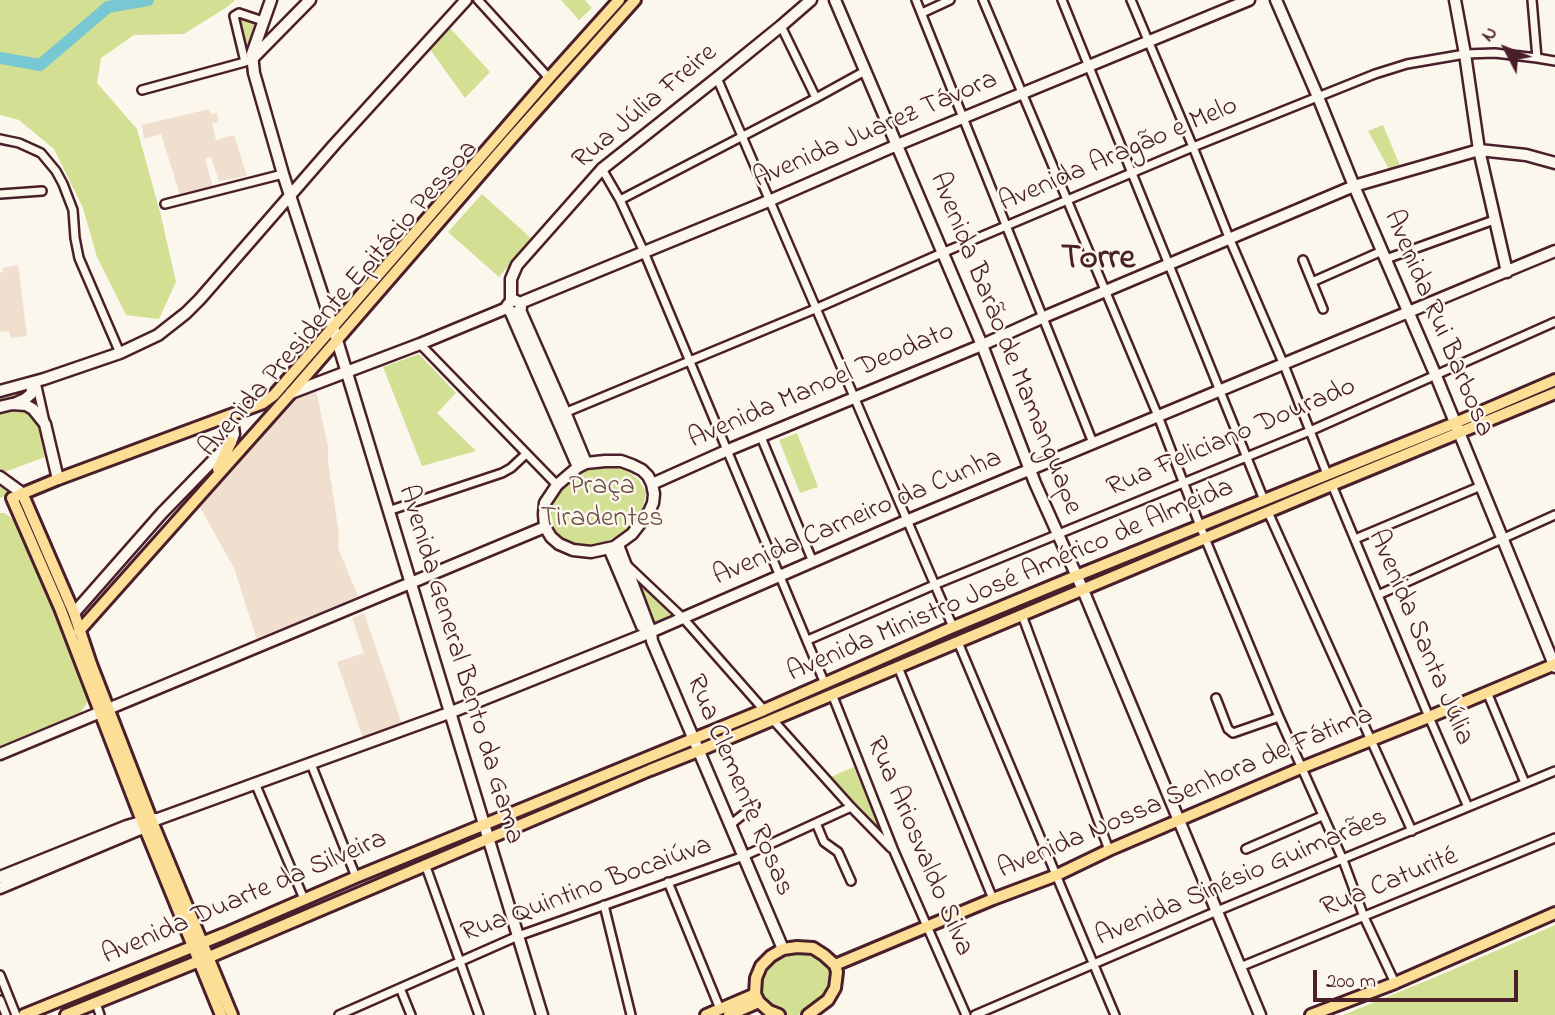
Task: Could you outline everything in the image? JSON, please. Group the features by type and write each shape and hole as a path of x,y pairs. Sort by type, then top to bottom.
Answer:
{"main road":[{"name":"Avenida Presidente Epitácio Pessoa","path":"219,420 274,396 619,0"},
{"name":"Avenida Presidente Epitácio Pessoa","path":"79,631 635,0"},
{"name":"Avenida Ministro José Américo de Almeida","path":"484,825 764,710 898,667 1332,485 1555,380"},
{"name":"Avenida Ministro José Américo de Almeida","path":"488,838 773,720 828,689 953,627 1327,474 1555,393"},
{"path":"0,503 58,478 219,420"},
{"path":"213,481 231,442"},
{"path":"17,495 74,613 105,711"},
{"path":"17,495 60,608 105,711 197,944 232,1015"},
{"name":"Avenida Nossa Senhora de Fátima","path":"835,965 1056,875 1301,768 1555,665"},
{"name":"Avenida Duarte da Silveira","path":"24,1015 484,825"},
{"name":"Avenida Duarte da Silveira","path":"66,1015 488,838"},
{"path":"1311,1015 1395,983 1555,913"},
{"path":"779,1015 769,1011 757,998 756,978 761,966 771,956 783,949 797,947 813,948 835,965 836,980 832,995 811,1014"},
{"path":"204,959 221,1015"},
{"path":"706,1015 725,1012 757,998"}],"street":[{"path":"248,60 271,0"},
{"path":"142,90 248,60 310,0"},
{"path":"0,391 147,344 170,326 200,299 466,0"},
{"path":"478,0 549,78"},
{"name":"Rua Júlia Freire","path":"514,307 511,279 517,265 601,169 811,0"},
{"name":"Avenida Barão de Mamanguape","path":"835,0 982,345 1030,470 1083,590 1260,1015"},
{"path":"916,0 1093,443"},
{"path":"922,13 950,0"},
{"path":"983,0 1158,416 1279,717 1395,983"},
{"path":"1062,0 1264,500"},
{"path":"1131,0 1327,474"},
{"name":"Avenida Juarez Távora","path":"290,393 514,307 1249,0"},
{"name":"Avenida Rui Barbosa","path":"1276,0 1555,665"},
{"path":"1455,0 1479,150 1507,272"},
{"path":"1532,0 1537,58"},
{"path":"248,60 234,18 239,13 263,21"},
{"path":"781,26 816,98"},
{"name":"Avenida Aragão e Melo","path":"561,414 816,309 1193,147 1392,67 1465,54 1495,53 1555,61"},
{"name":"Avenida General Bento da Gama","path":"248,60 333,327 542,1015"},
{"path":"620,200 865,71"},
{"path":"717,78 953,627"},
{"path":"0,139 19,143 41,153 64,184 73,210 79,258 120,353"},
{"path":"1479,150 1526,155 1555,163"},
{"name":"Avenida Manoel Deodato","path":"652,484 1354,186 1479,150"},
{"name":"Rua Ariosvaldo Silva","path":"601,169 620,200 645,252 894,851 966,1015"},
{"path":"165,204 283,174"},
{"path":"0,194 42,191"},
{"path":"1312,282 1384,255 1494,220"},
{"name":"Avenida Carneiro da Cunha","path":"150,822 650,636 683,618 906,521 1555,251"},
{"path":"1303,260 1323,309"},
{"path":"514,307 582,465"},
{"name":"Rua Feliciano Dourado","path":"808,640 934,585 1310,431 1555,322"},
{"path":"419,344 557,485"},
{"path":"6,405 29,396 35,382"},
{"path":"35,382 58,478"},
{"path":"0,391 5,396 6,405"},
{"path":"6,405 30,407 46,424"},
{"name":"Avenida Presidente Epitácio Pessoa","path":"74,613 162,513 231,442 233,427 228,422 219,420"},
{"path":"761,437 813,562"},
{"path":"388,511 502,473 526,454"},
{"path":"621,461 642,470 652,484 653,503 649,512 632,534 613,547 591,552 573,550 559,544 545,527 545,503 557,485 582,465 621,461"},
{"path":"0,477 17,495"},
{"name":"Avenida Santa Júlia","path":"1332,485 1468,807"},
{"path":"1355,539 1481,486"},
{"path":"1268,512 1412,831"},
{"path":"1378,595 1555,514"},
{"path":"0,754 545,527"},
{"name":"Rua Clemente Rosas","path":"613,547 626,565 683,618 764,710"},
{"name":"Rua Clemente Rosas","path":"613,547 783,949"},
{"name":"Rua Clemente Rosas","path":"626,565 650,636"},
{"path":"1022,615 1109,850"},
{"path":"958,642 1115,1015"},
{"path":"898,667 993,899"},
{"path":"1487,692 1525,783"},
{"path":"1216,698 1228,729 1233,733 1279,717"},
{"path":"773,720 850,807 894,851"},
{"path":"311,764 356,877"},
{"name":"Avenida Sinésio Guimarães","path":"975,1015 1555,771"},
{"path":"255,783 304,899"},
{"path":"730,825 755,805"},
{"name":"Rua Quintino Bocaiúva","path":"339,1015 517,936 744,856 850,807"},
{"path":"1246,849 1322,816"},
{"path":"0,877 150,822"},
{"path":"0,888 150,822"},
{"path":"816,823 824,842 838,852 851,881"},
{"name":"Rua Caturité","path":"1240,967 1555,838"},
{"path":"425,864 479,1015"},
{"path":"668,882 725,1012"},
{"path":"604,905 631,1015"},
{"path":"0,975 16,1015"},
{"path":"400,988 411,1015"},
{"path":"0,1000 6,1015"},
{"path":"96,1003 100,1015"}],"shaded area":[{"path":"209,109 211,114 217,113 218,123 212,123 216,140 234,135 247,176 219,181 211,157 205,159 213,186 180,195 161,134 144,139 142,125"},
{"path":"18,265 27,336 11,338 9,331 0,332 0,273 3,272 2,268"},
{"path":"316,390 328,447 339,534 338,548 358,596 257,640 234,568 198,504 293,398 303,392"},
{"path":"364,613 403,727 364,741 337,662 364,653 352,618"}],"green space":[{"path":"0,0 235,0 184,34 134,35 101,58 97,83 137,129 176,282 159,319 126,315 97,257 83,208 54,149 19,120 0,115"},
{"path":"561,0 585,0 592,8 579,20"},
{"path":"237,17 258,22 247,57"},
{"path":"449,27 490,72 465,98 429,48"},
{"path":"1383,125 1401,168 1389,169 1368,131"},
{"path":"482,194 532,239 499,277 448,232"},
{"path":"419,354 456,393 437,413 476,451 422,466 383,367"},
{"path":"34,382 48,456 2,473 14,492 0,498 0,392"},
{"path":"797,433 818,487 800,493 779,440"},
{"name":"Praça Tiradentes","path":"608,465 627,471 639,480 646,492 642,513 637,522 624,534 594,546 579,547 562,541 549,526 548,516 554,496 561,487 590,467"},
{"path":"0,513 5,513 16,522 32,556 87,694 87,703 80,713 0,746"},
{"path":"643,588 671,615 652,624 641,591"},
{"path":"854,767 884,838 828,778"},
{"path":"1555,925 1555,1015 1343,1015 1438,976"},
{"path":"808,950 823,956 831,970 829,989 812,1008 798,1015 783,1015 764,1002 760,992 761,979 778,956"}],"waterway":[{"path":"0,58 40,65 108,7 148,0"}],"district":[{"name":"Torre","path":"1098,261"}]}
